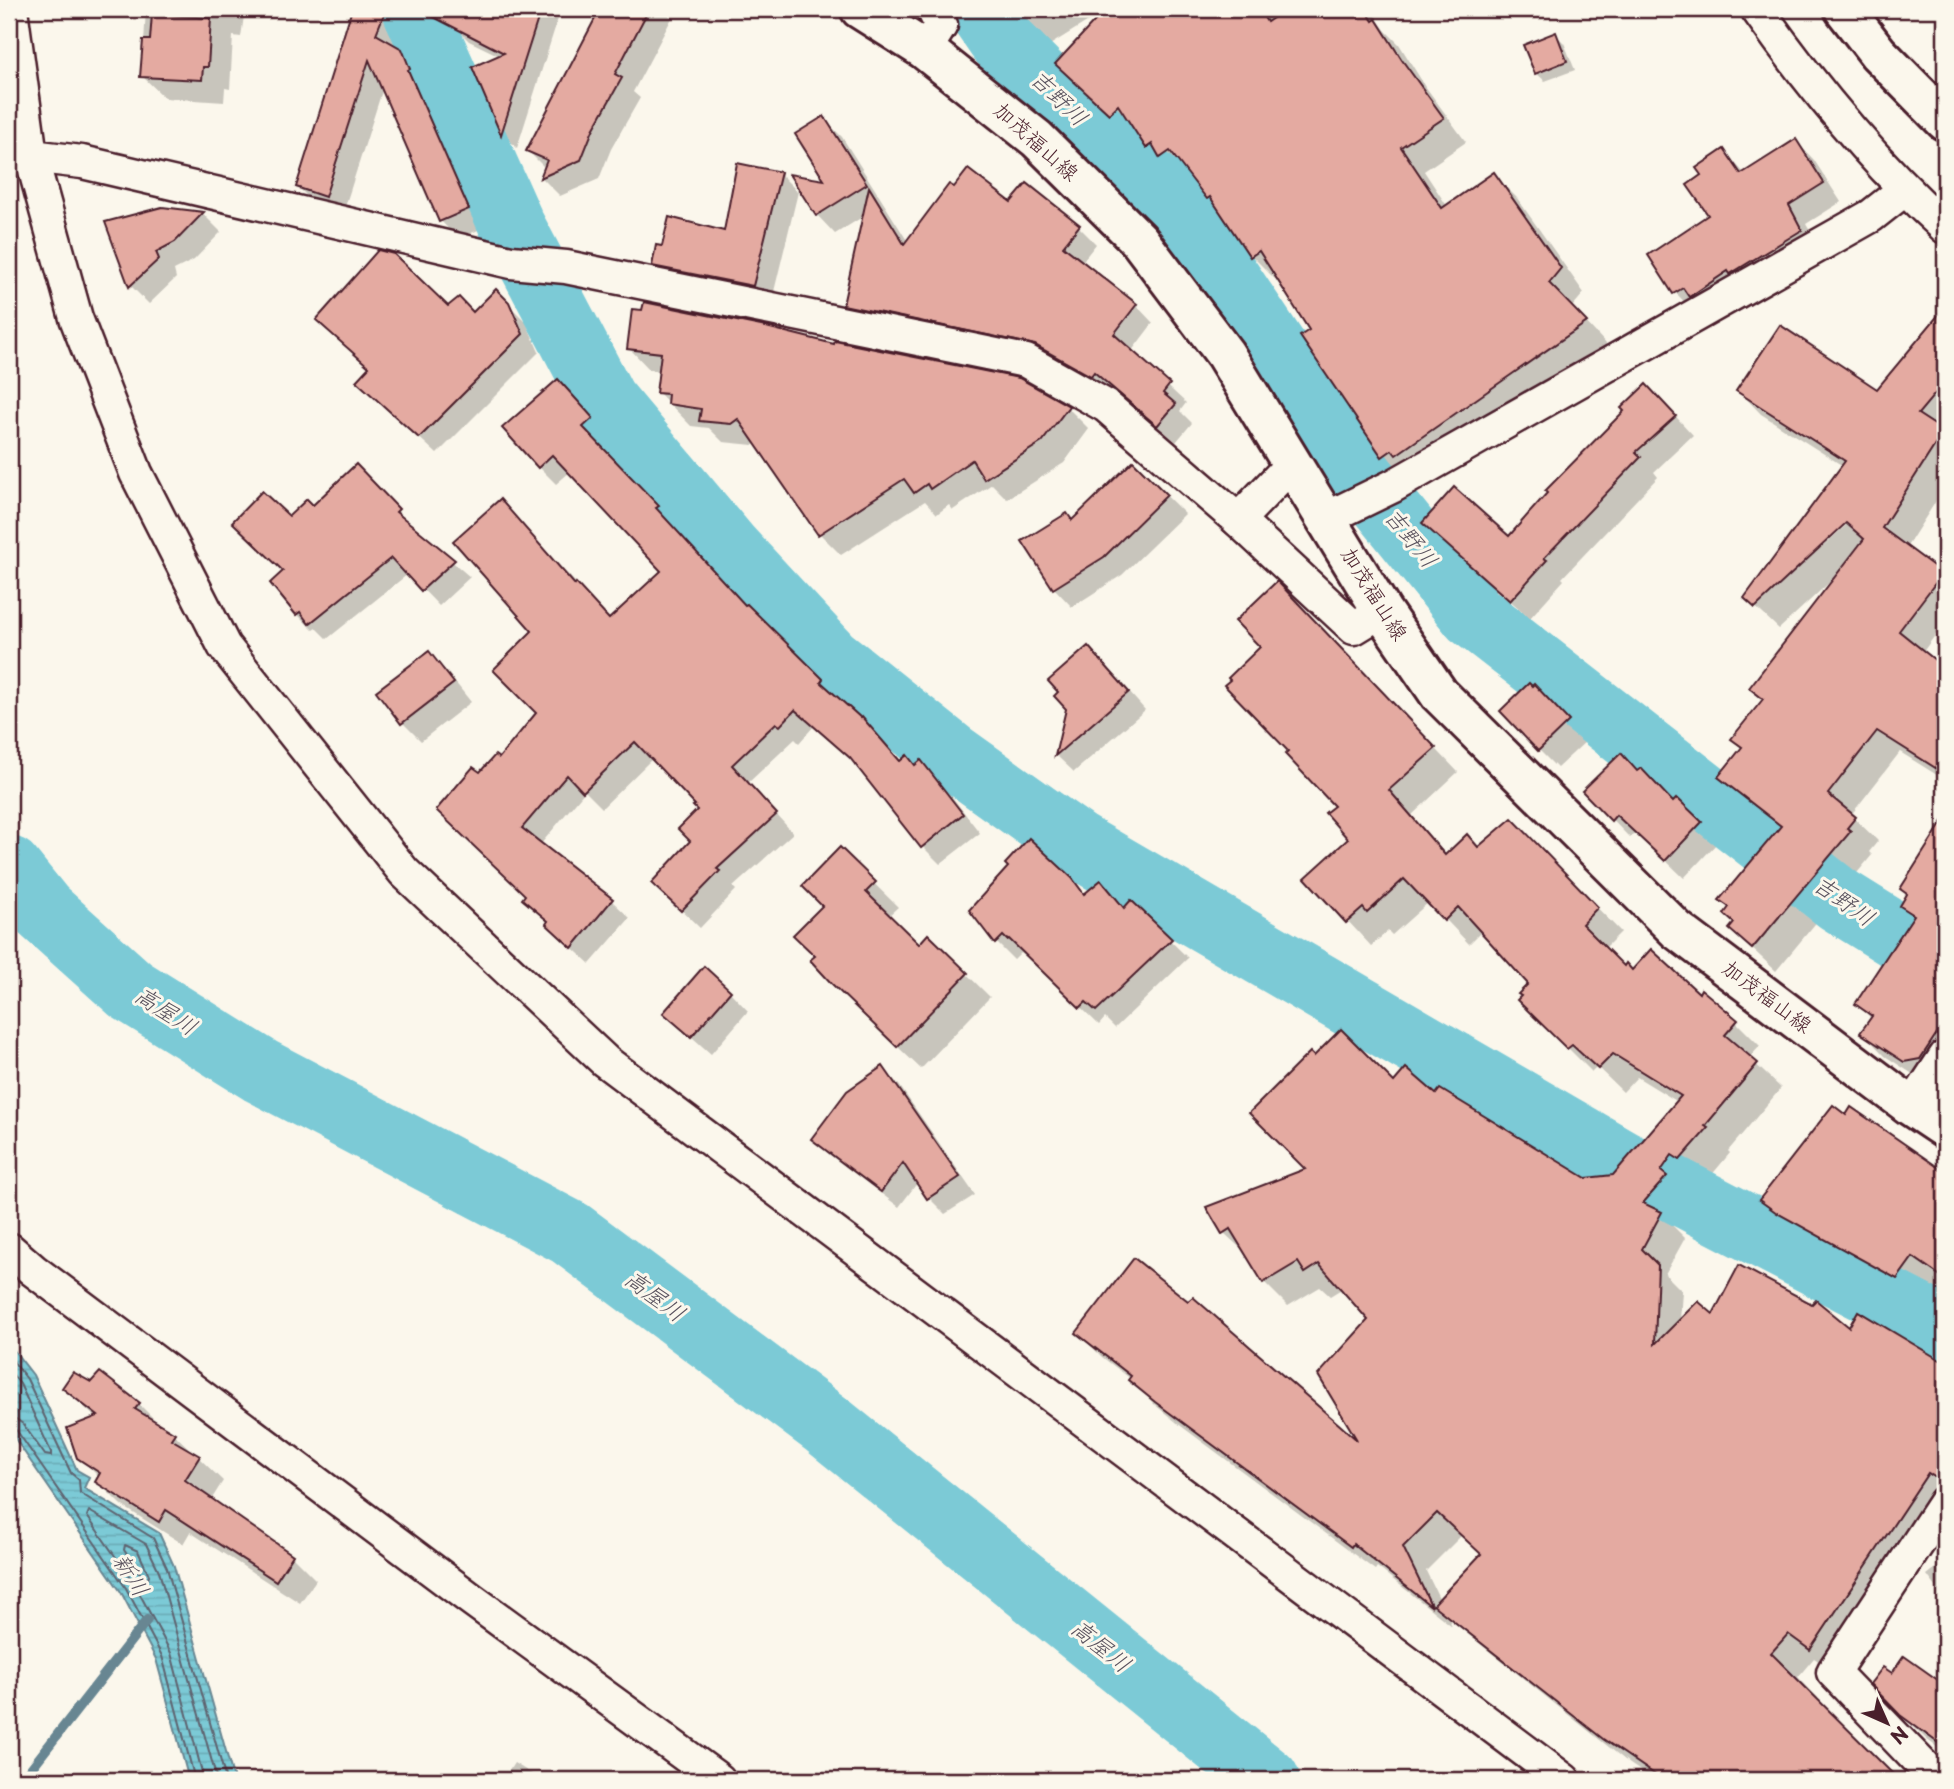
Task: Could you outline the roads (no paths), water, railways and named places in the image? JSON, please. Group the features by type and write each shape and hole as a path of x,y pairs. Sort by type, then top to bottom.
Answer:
{"main road":[{"name":"加茂福山線","path":"860,9 925,50 1037,139 1139,240 1225,354 1293,463 1340,512 1382,611 1439,694 1676,930 1945,1129"},
{"path":"1844,9 1878,53 1945,121"}],"street":[{"path":"11,9 31,156 76,318 136,473 224,646 404,872 605,1060 1564,1780"},
{"path":"925,50 941,25 933,9"},
{"path":"1756,9 1794,62 1904,190 1945,227"},
{"path":"31,156 82,162 511,262 566,267 1026,361 1106,406 1237,520 1353,628 1382,611"},
{"path":"1340,512 1393,486 1871,216 1904,190"},
{"path":"1237,520 1293,463"},
{"path":"1912,1107 1945,1057"},
{"path":"9,1249 33,1270 460,1591 719,1780"},
{"path":"1937,1780 1833,1672 1941,1518"}],"water":[{"name":"新川","path":"9,1344 33,1375 77,1470 89,1477 84,1488 159,1533 174,1566 234,1780 189,1780 156,1659 121,1592 9,1430"}],"waterway":[{"path":"415,9 512,226 604,401 728,549 829,658 951,755 1077,845 1620,1161 1945,1330"},
{"name":"吉野川","path":"979,9 999,38 1075,115 1181,209 1350,462 1473,615 1839,900 1945,966"},
{"name":"高屋川","path":"9,869 42,910 131,990 261,1071 570,1233 826,1424 1267,1780"},
{"path":"22,1780 147,1620"}]}
